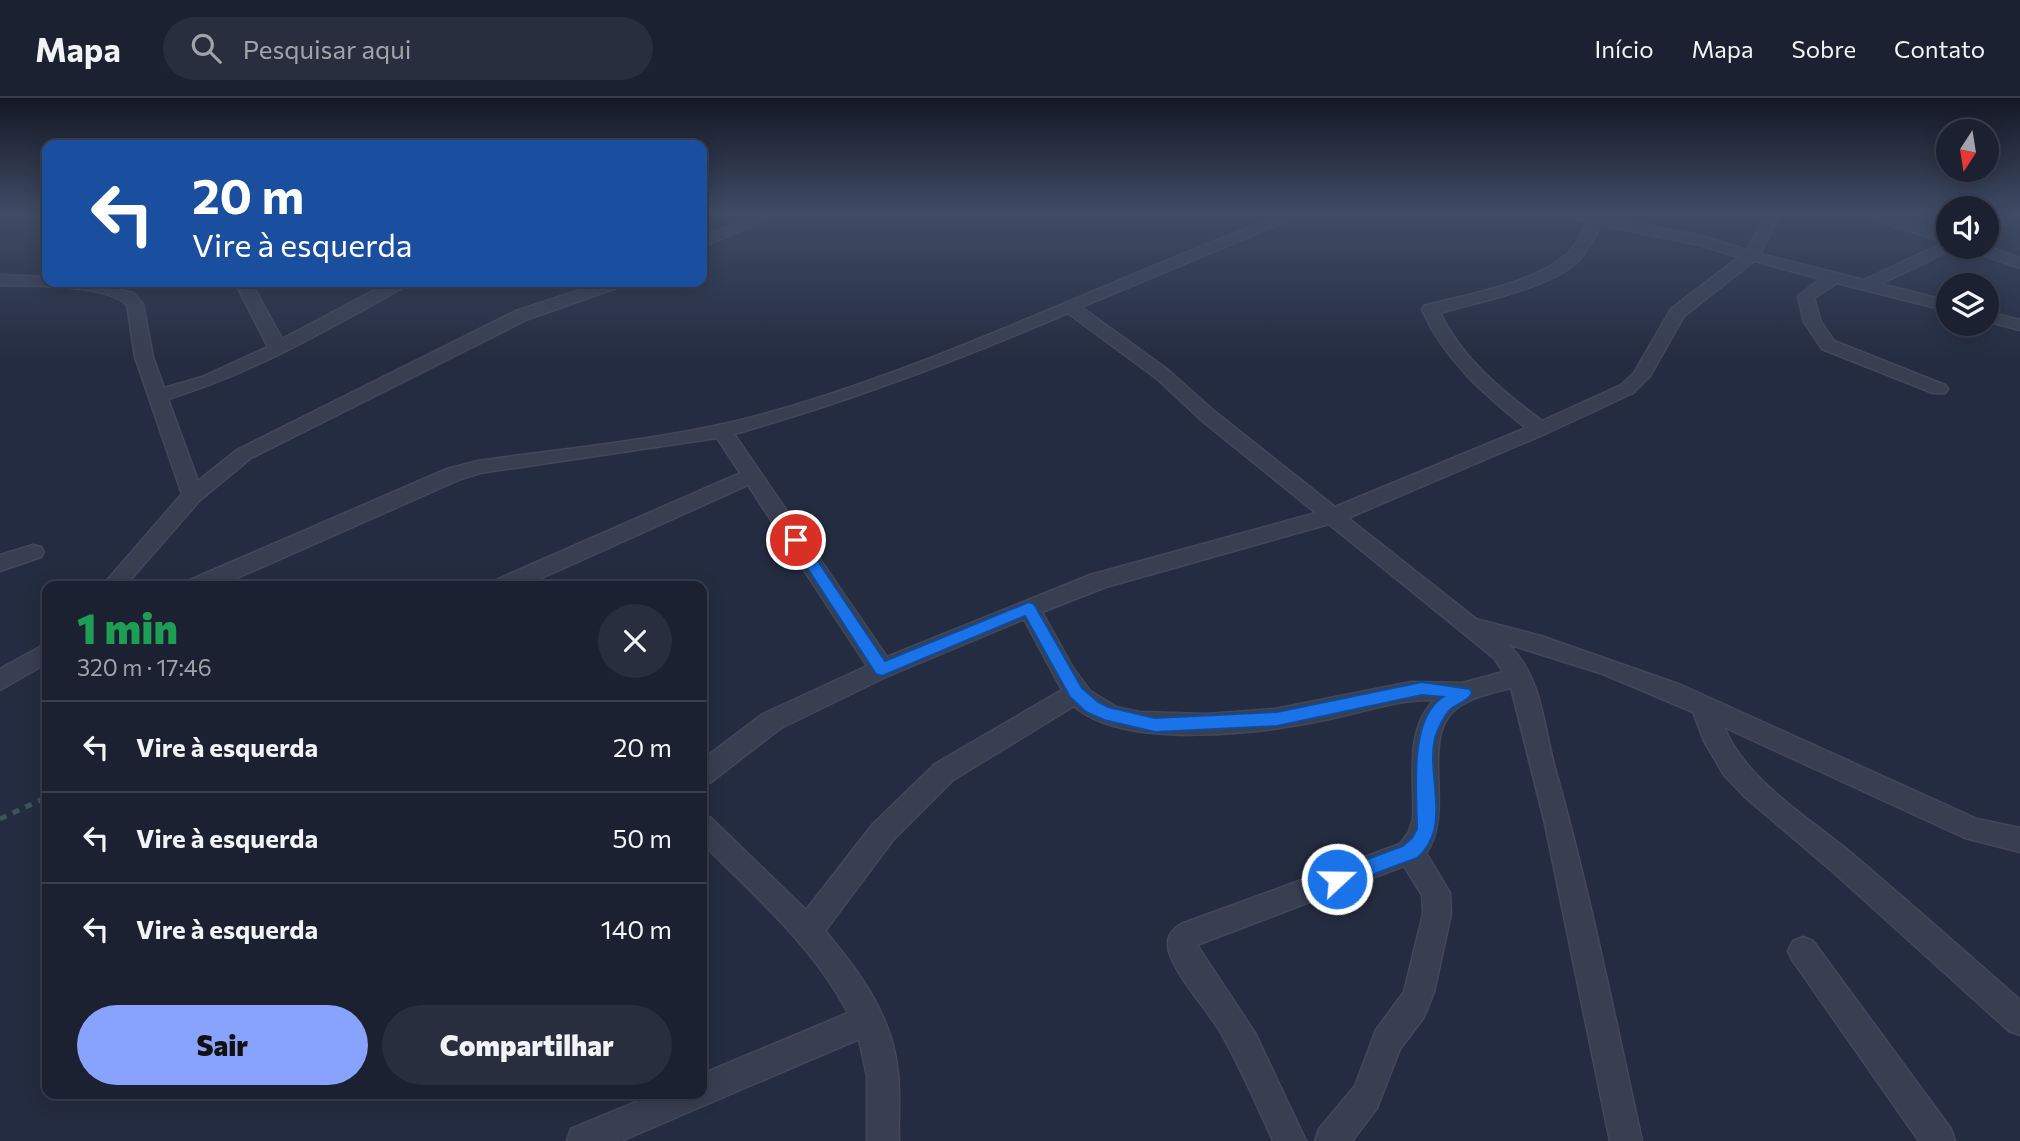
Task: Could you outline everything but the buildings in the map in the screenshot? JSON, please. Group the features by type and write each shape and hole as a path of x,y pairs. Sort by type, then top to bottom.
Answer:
{"street":[{"path":"210,581 454,474 478,467 722,431 781,415 888,379 1071,307 1173,262"},
{"path":"1540,429 1492,391 1465,365 1430,310 1532,281 1566,262"},
{"path":"707,770 772,721 882,669 1029,608 1098,581 1163,561 1333,516 1540,429 1627,389 1641,376 1677,313 1744,262"},
{"path":"1774,262 1936,303"},
{"path":"1868,284 1915,262"},
{"path":"1835,277 1817,286 1806,296 1806,306 1816,332 1828,345 1939,389"},
{"path":"0,280 42,282"},
{"path":"91,287 127,296 135,304 144,357 193,495"},
{"path":"246,287 278,348"},
{"path":"159,396 208,381 249,364 393,287"},
{"path":"117,581 193,495 244,454 522,315 604,287"},
{"path":"1071,307 1162,374 1207,415 1502,652 1520,677 1558,824 1626,1141"},
{"path":"1999,319 2020,325"},
{"path":"722,431 882,669"},
{"path":"515,581 754,475"},
{"path":"0,563 33,552"},
{"path":"1029,608 1076,693 1104,713 1155,725 1284,718 1422,689 1464,693"},
{"path":"1466,624 1533,642 1611,668 1974,830 2020,840"},
{"path":"0,681 42,654"},
{"path":"1290,1141 1241,1038 1220,1003 1187,958 1182,948 1183,939 1191,933 1410,852 1419,844 1426,830 1426,738 1442,706 1464,693 1520,677"},
{"path":"807,932 883,832 944,772 1076,693"},
{"path":"1703,707 1717,741 1734,768 1753,789 1842,862 2020,1020"},
{"path":"707,831 807,932 854,993 870,1019 881,1058 883,1141"},
{"path":"1331,1141 1366,1097 1374,1082 1387,1041 1413,1007 1419,992 1437,914 1436,893 1410,852"},
{"path":"1803,951 1939,1141"},
{"path":"707,1088 870,1019"},
{"path":"583,1141 680,1099"}],"path":[{"path":"0,819 42,799"}],"route":[{"path":"796,540 882,669 1029,608 1076,693 1104,713 1155,725 1277,719 1422,689 1464,693 1442,706 1426,738 1426,830 1419,844 1410,852 1337,879"}]}
